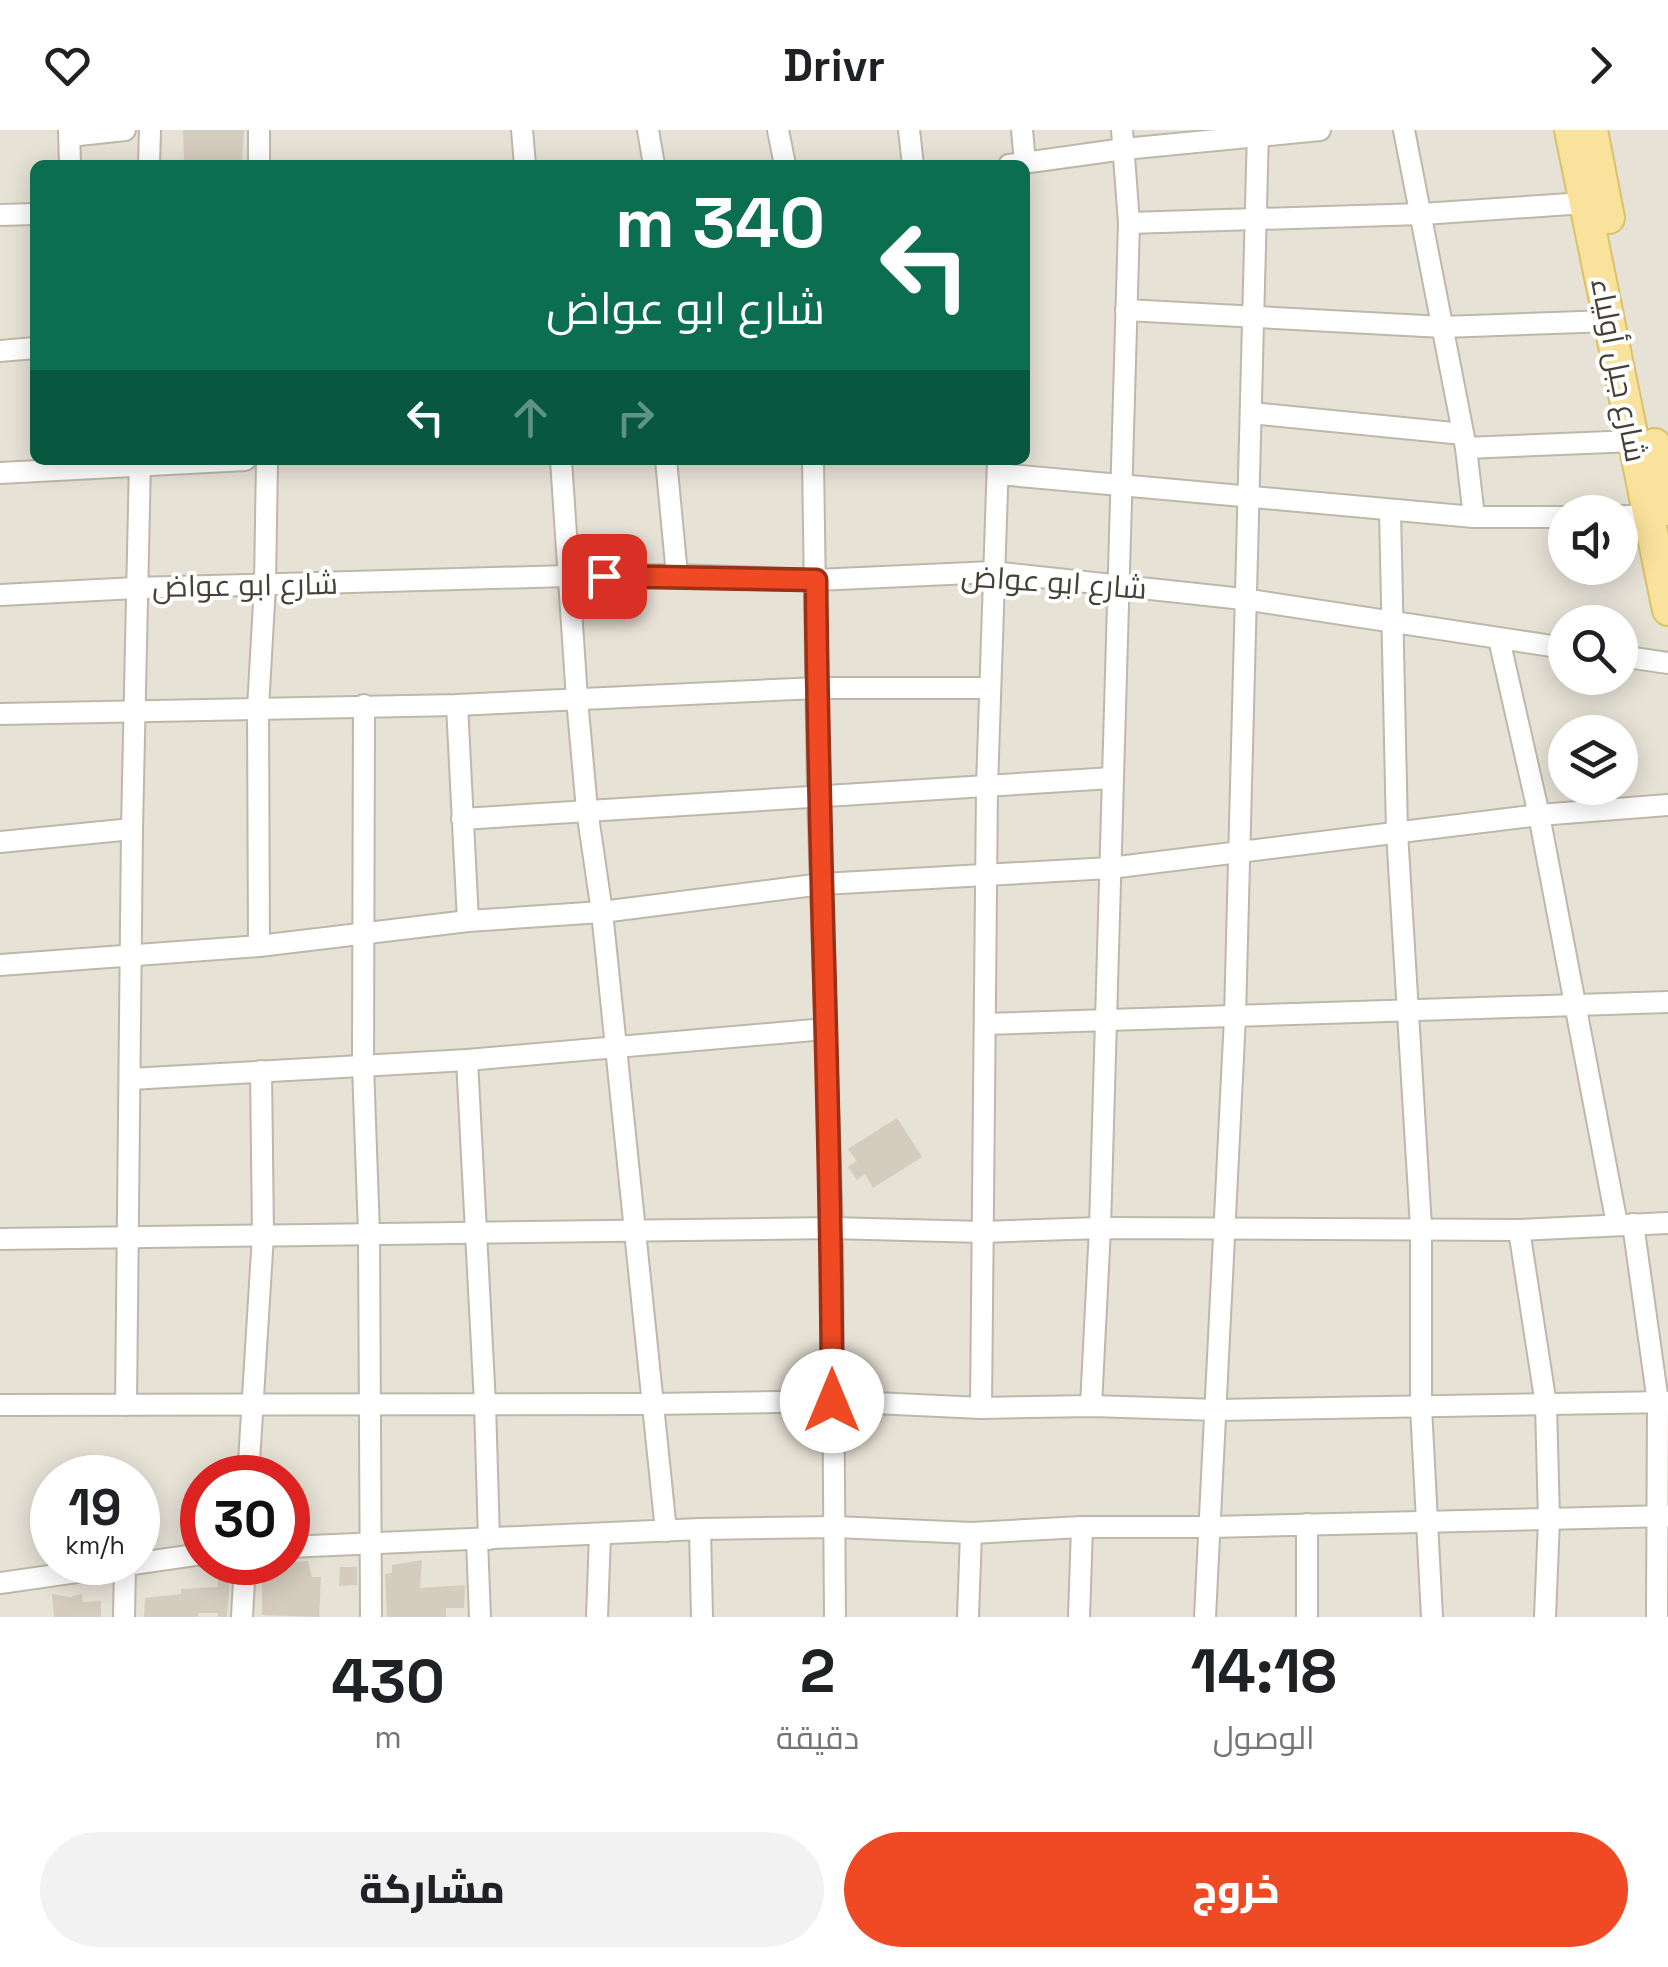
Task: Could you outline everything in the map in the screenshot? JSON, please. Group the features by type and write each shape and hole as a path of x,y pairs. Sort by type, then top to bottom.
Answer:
{"main road":[{"name":"شارع جبل أولياء","path":"1570,130 1634,441 1645,514 1668,610"},
{"name":"شارع جبل أولياء","path":"1592,130 1645,514"}],"street":[{"path":"70,160 70,133 124,130"},
{"path":"149,160 150,130"},
{"path":"259,130 259,160"},
{"path":"522,130 525,160"},
{"path":"648,130 653,160"},
{"path":"778,130 784,160"},
{"path":"909,130 912,160"},
{"path":"1017,160 1022,130"},
{"path":"1030,160 1123,140 1320,130"},
{"path":"1404,130 1464,441 1474,517"},
{"path":"1206,1617 1234,1017 1258,134"},
{"path":"1091,1406 1100,1228 1129,223 1123,140"},
{"path":"1129,223 1422,214 1585,203"},
{"path":"0,216 30,214"},
{"path":"1126,310 1443,327 1610,321"},
{"path":"0,352 30,349"},
{"path":"1251,414 1464,441 1634,441"},
{"path":"0,473 112,465"},
{"path":"126,1405 140,465"},
{"path":"259,946 258,708 266,584 267,465"},
{"path":"561,465 587,810 617,1047 666,1531"},
{"path":"666,465 676,575"},
{"path":"813,465 818,796 832,1228 836,1617"},
{"path":"981,1408 988,787 998,467 1390,510 1474,517 1548,516"},
{"path":"1390,510 1397,832 1420,1227 1421,1407 1432,1617"},
{"name":"شارع ابو عواض","path":"0,596 136,588 568,576 816,580 992,572 1244,599 1548,646"},
{"path":"1500,639 1663,1402 1658,1617"},
{"path":"1638,659 1668,663"},
{"path":"0,714 457,705 817,688 990,688"},
{"path":"364,705 363,1066 369,1233 371,1617"},
{"path":"457,705 468,921"},
{"path":"462,819 1112,778"},
{"path":"0,965 259,946 468,921 602,912 822,884 1110,868 1539,815 1668,805"},
{"path":"0,842 132,829"},
{"path":"984,1024 1668,1002"},
{"path":"130,1079 466,1060 825,1029"},
{"path":"466,1060 485,1404 480,1617"},
{"path":"249,1455 263,1235 260,1071"},
{"path":"0,1239 832,1228 982,1232 1100,1228 1519,1230 1668,1223"},
{"path":"1519,1230 1546,1406 1549,1520 1545,1617"},
{"path":"0,1405 832,1401 981,1408 1218,1410 1663,1402"},
{"path":"310,1547 700,1529 836,1527 971,1533 1082,1527 1663,1516"},
{"path":"1307,1524 1307,1617"},
{"path":"1080,1617 1082,1527"},
{"path":"700,1529 702,1617"},
{"path":"968,1617 971,1533"},
{"path":"597,1617 600,1535"},
{"path":"0,1583 30,1579"},
{"path":"124,1617 125,1585"},
{"path":"242,1617 243,1585"}],"shaded area":[{"path":"0,130 1668,130 1668,1617 0,1617"}],"building":[{"path":"183,130 244,130 242,160 184,160"},
{"path":"897,1118 922,1157 873,1188 865,1174 857,1180 848,1167 857,1161 848,1149"},
{"path":"422,1560 420,1588 465,1585 464,1608 446,1608 446,1617 387,1617 385,1574 392,1573 392,1565"},
{"path":"340,1567 357,1567 357,1585 339,1586"},
{"path":"310,1569 312,1577 321,1577 319,1617 262,1615 262,1585 310,1585"},
{"path":"229,1585 227,1617 198,1613 198,1617 144,1617 145,1598 181,1594 181,1589"},
{"path":"52,1594 82,1594 83,1602 101,1601 101,1617 54,1617"}],"route":[{"path":"604,576 816,580 818,796 832,1228 832,1401"}]}
